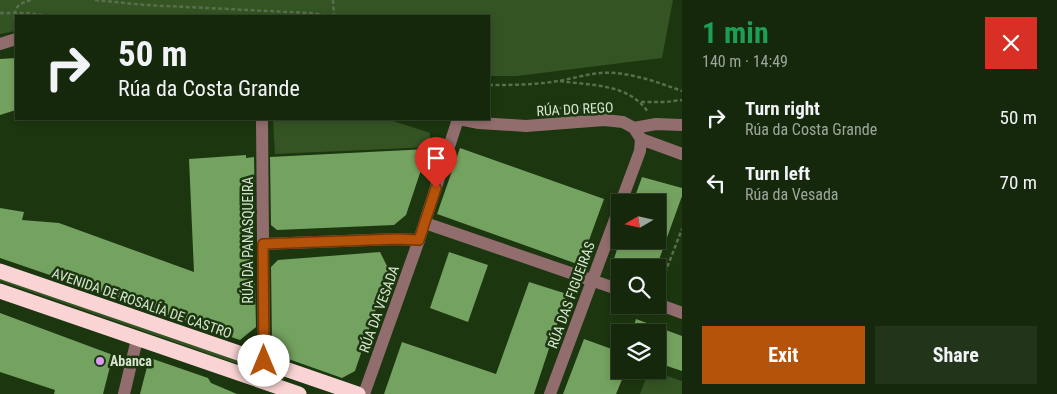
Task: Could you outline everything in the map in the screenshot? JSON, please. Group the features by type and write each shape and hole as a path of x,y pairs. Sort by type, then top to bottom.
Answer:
{"highway":[{"name":"AVENIDA DE ROSALÍA DE CASTRO","path":"0,271 358,394"},
{"path":"0,291 299,394"}],"street":[{"path":"0,44 15,39"},
{"name":"RÚA DA PANASQUEIRA","path":"262,120 264,361"},
{"name":"RÚA DA VESADA","path":"364,394 425,223 458,120"},
{"name":"RÚA DO REGO","path":"463,120 526,126 615,120 634,128"},
{"path":"624,194 640,151 641,139 634,128 656,124 682,124"},
{"path":"641,139 682,154"},
{"path":"425,223 611,287"},
{"name":"RÚA DAS FIGUEIRAS","path":"550,394 611,230"},
{"path":"263,244 396,239 419,240"},
{"path":"666,307 682,313"},
{"path":"124,394 137,339"}],"path":[{"path":"15,20 14,12 16,7 21,3 33,0"},
{"path":"95,0 145,5 325,15"},
{"path":"332,15 333,0"},
{"path":"0,13 14,12 42,15"},
{"path":"490,85 559,81 581,75 614,73 636,76 682,91"},
{"path":"559,81 620,90 641,102 682,100"},
{"path":"666,272 682,231"}],"green space":[{"path":"0,0 673,0 662,58 517,76 490,76 490,15 15,15 15,31 0,34"},
{"path":"273,120 390,120 430,133 430,147 275,154"},
{"path":"0,277 285,377 284,380 0,281"},
{"path":"666,376 682,381 682,394 640,394 646,379 666,379"}],"building":[{"path":"15,58 15,110 0,115 0,59"},
{"path":"460,148 604,199 580,265 437,214"},
{"path":"428,149 406,215 394,225 277,230 271,225 270,157"},
{"path":"246,155 246,158 254,157 255,211 248,205 252,287 255,283 256,327 240,340 0,258 0,208 24,212 22,220 59,223 194,272 189,159"},
{"path":"642,177 682,188 682,196 666,240 666,194 636,194"},
{"path":"617,249 663,249 659,259 614,259"},
{"path":"380,252 389,270 355,371 342,378 280,356 272,344 271,267 278,260"},
{"path":"449,252 488,265 468,322 430,308"},
{"path":"529,282 567,294 534,394 384,394 402,342 496,374"},
{"path":"0,313 113,355 103,394 54,394 55,390 0,372"},
{"path":"636,319 650,324 634,324"},
{"path":"666,330 682,336 682,371 666,366"},
{"path":"584,339 611,349 611,379 622,379 616,394 563,394"},
{"path":"153,359 208,378 211,383 237,394 140,394 148,363"}],"place":[{"name":"Abanca","path":"100,361"}],"route":[{"path":"264,361 263,244 396,239 419,240 436,188"}]}
